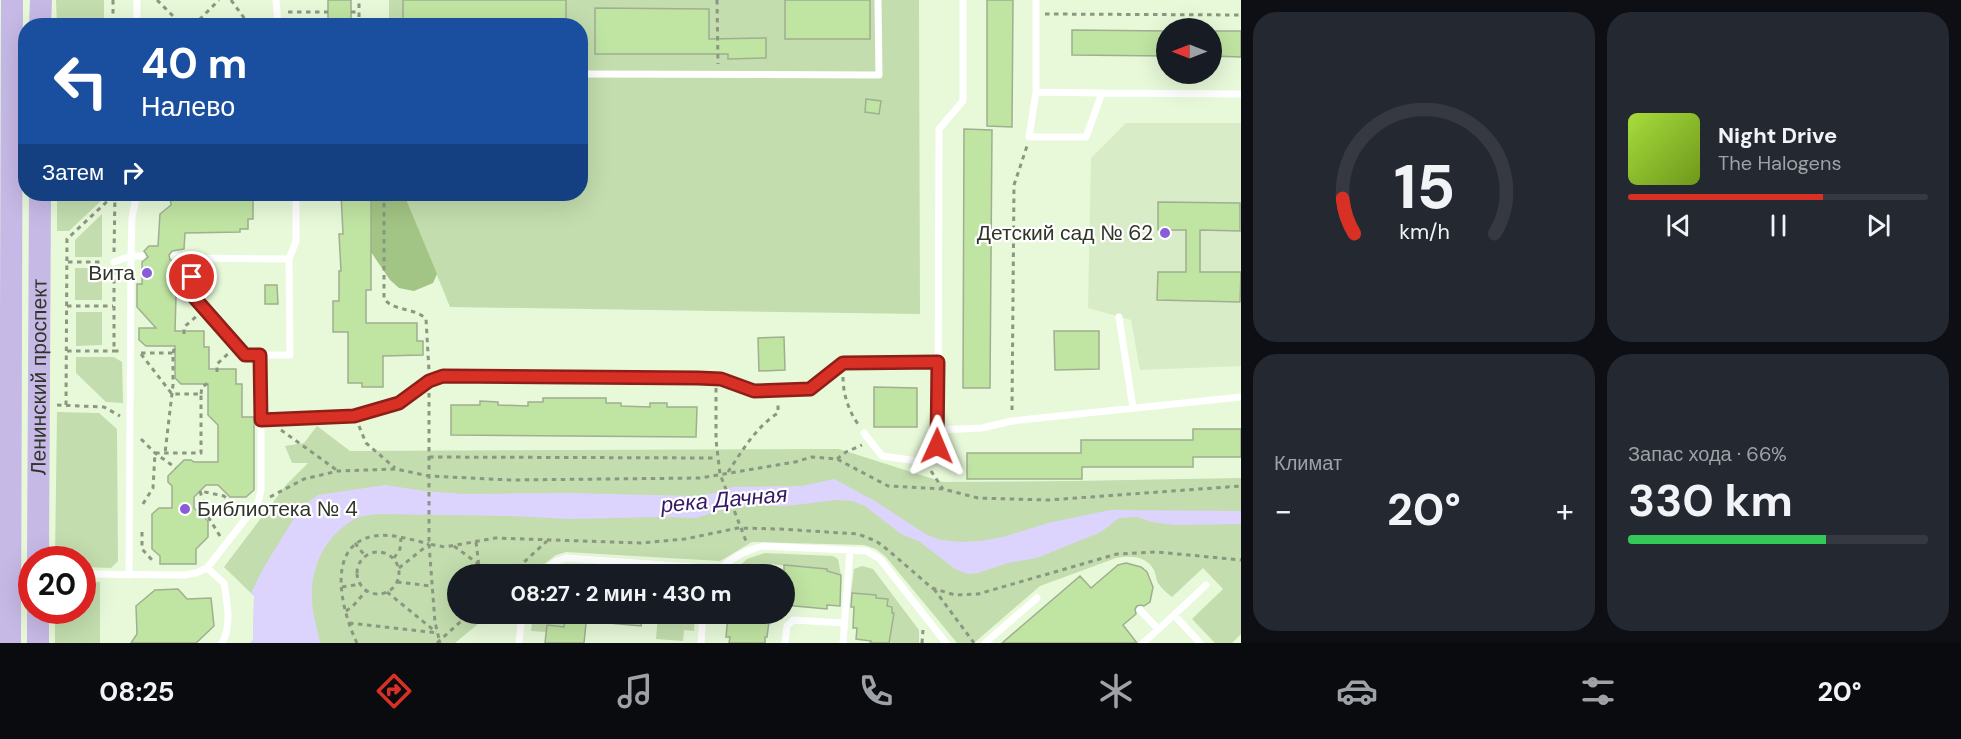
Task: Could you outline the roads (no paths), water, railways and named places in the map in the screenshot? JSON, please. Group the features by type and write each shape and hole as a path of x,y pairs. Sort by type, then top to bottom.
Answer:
{"main road":[{"name":"Ленинский проспект","path":"10,643 5,554 6,267 12,0"},
{"path":"40,0 40,18"},
{"name":"Ленинский проспект","path":"38,546 40,201"},
{"path":"38,624 38,643"}],"lane":[{"path":"137,0 137,18"},
{"path":"276,0 277,18"},
{"path":"588,74 879,75 878,0"},
{"path":"867,437 882,456 926,462 937,446 939,129 963,100 963,0"},
{"path":"1036,0 1036,92 1029,137 1086,137 1102,93"},
{"path":"1036,92 1241,94"},
{"path":"129,575 131,256 132,217 135,201"},
{"path":"192,258 193,296 245,355 290,355 289,259 296,241 296,201"},
{"path":"114,262 131,256 142,256"},
{"path":"174,256 289,259"},
{"path":"1119,317 1133,408"},
{"path":"96,574 184,575 207,568 228,544 258,503 261,490 264,420 260,355"},
{"path":"264,420 354,416 399,403 443,376 716,379 754,391 810,389 843,363 938,362"},
{"path":"938,430 982,428 1012,421 1241,397"},
{"path":"730,564 749,550 764,546 867,551 880,559 946,643"},
{"path":"843,643 850,550"},
{"path":"552,564 566,558 632,564"},
{"path":"207,568 224,584 227,627 226,637 222,643"},
{"path":"1143,643 1206,585"},
{"path":"985,643 1037,598"},
{"path":"1140,610 1158,629"},
{"path":"1174,615 1200,643"},
{"path":"785,643 788,626 793,620 844,623"},
{"path":"519,643 521,624"},
{"path":"701,643 702,624"}],"water":[{"name":"река Дачная","path":"834,479 875,501 927,535 941,540 981,541 1003,537 1048,523 1110,510 1241,511 1241,524 1174,525 1137,517 1119,518 1101,532 1037,558 968,574 955,569 920,542 901,534 865,506 852,501 837,500 786,506 736,505 696,518 568,519 377,514 357,518 345,526 328,542 322,552 312,585 314,614 320,643 250,643 253,640 254,596 251,593 264,567 301,507 318,495 385,485 465,494 568,493 695,496 715,493 732,487 802,486"}],"place":[{"name":"Детский сад № 62","path":"1165,233"},
{"name":"Вита","path":"147,273"},
{"name":"Библиотека № 4","path":"185,509"}]}
